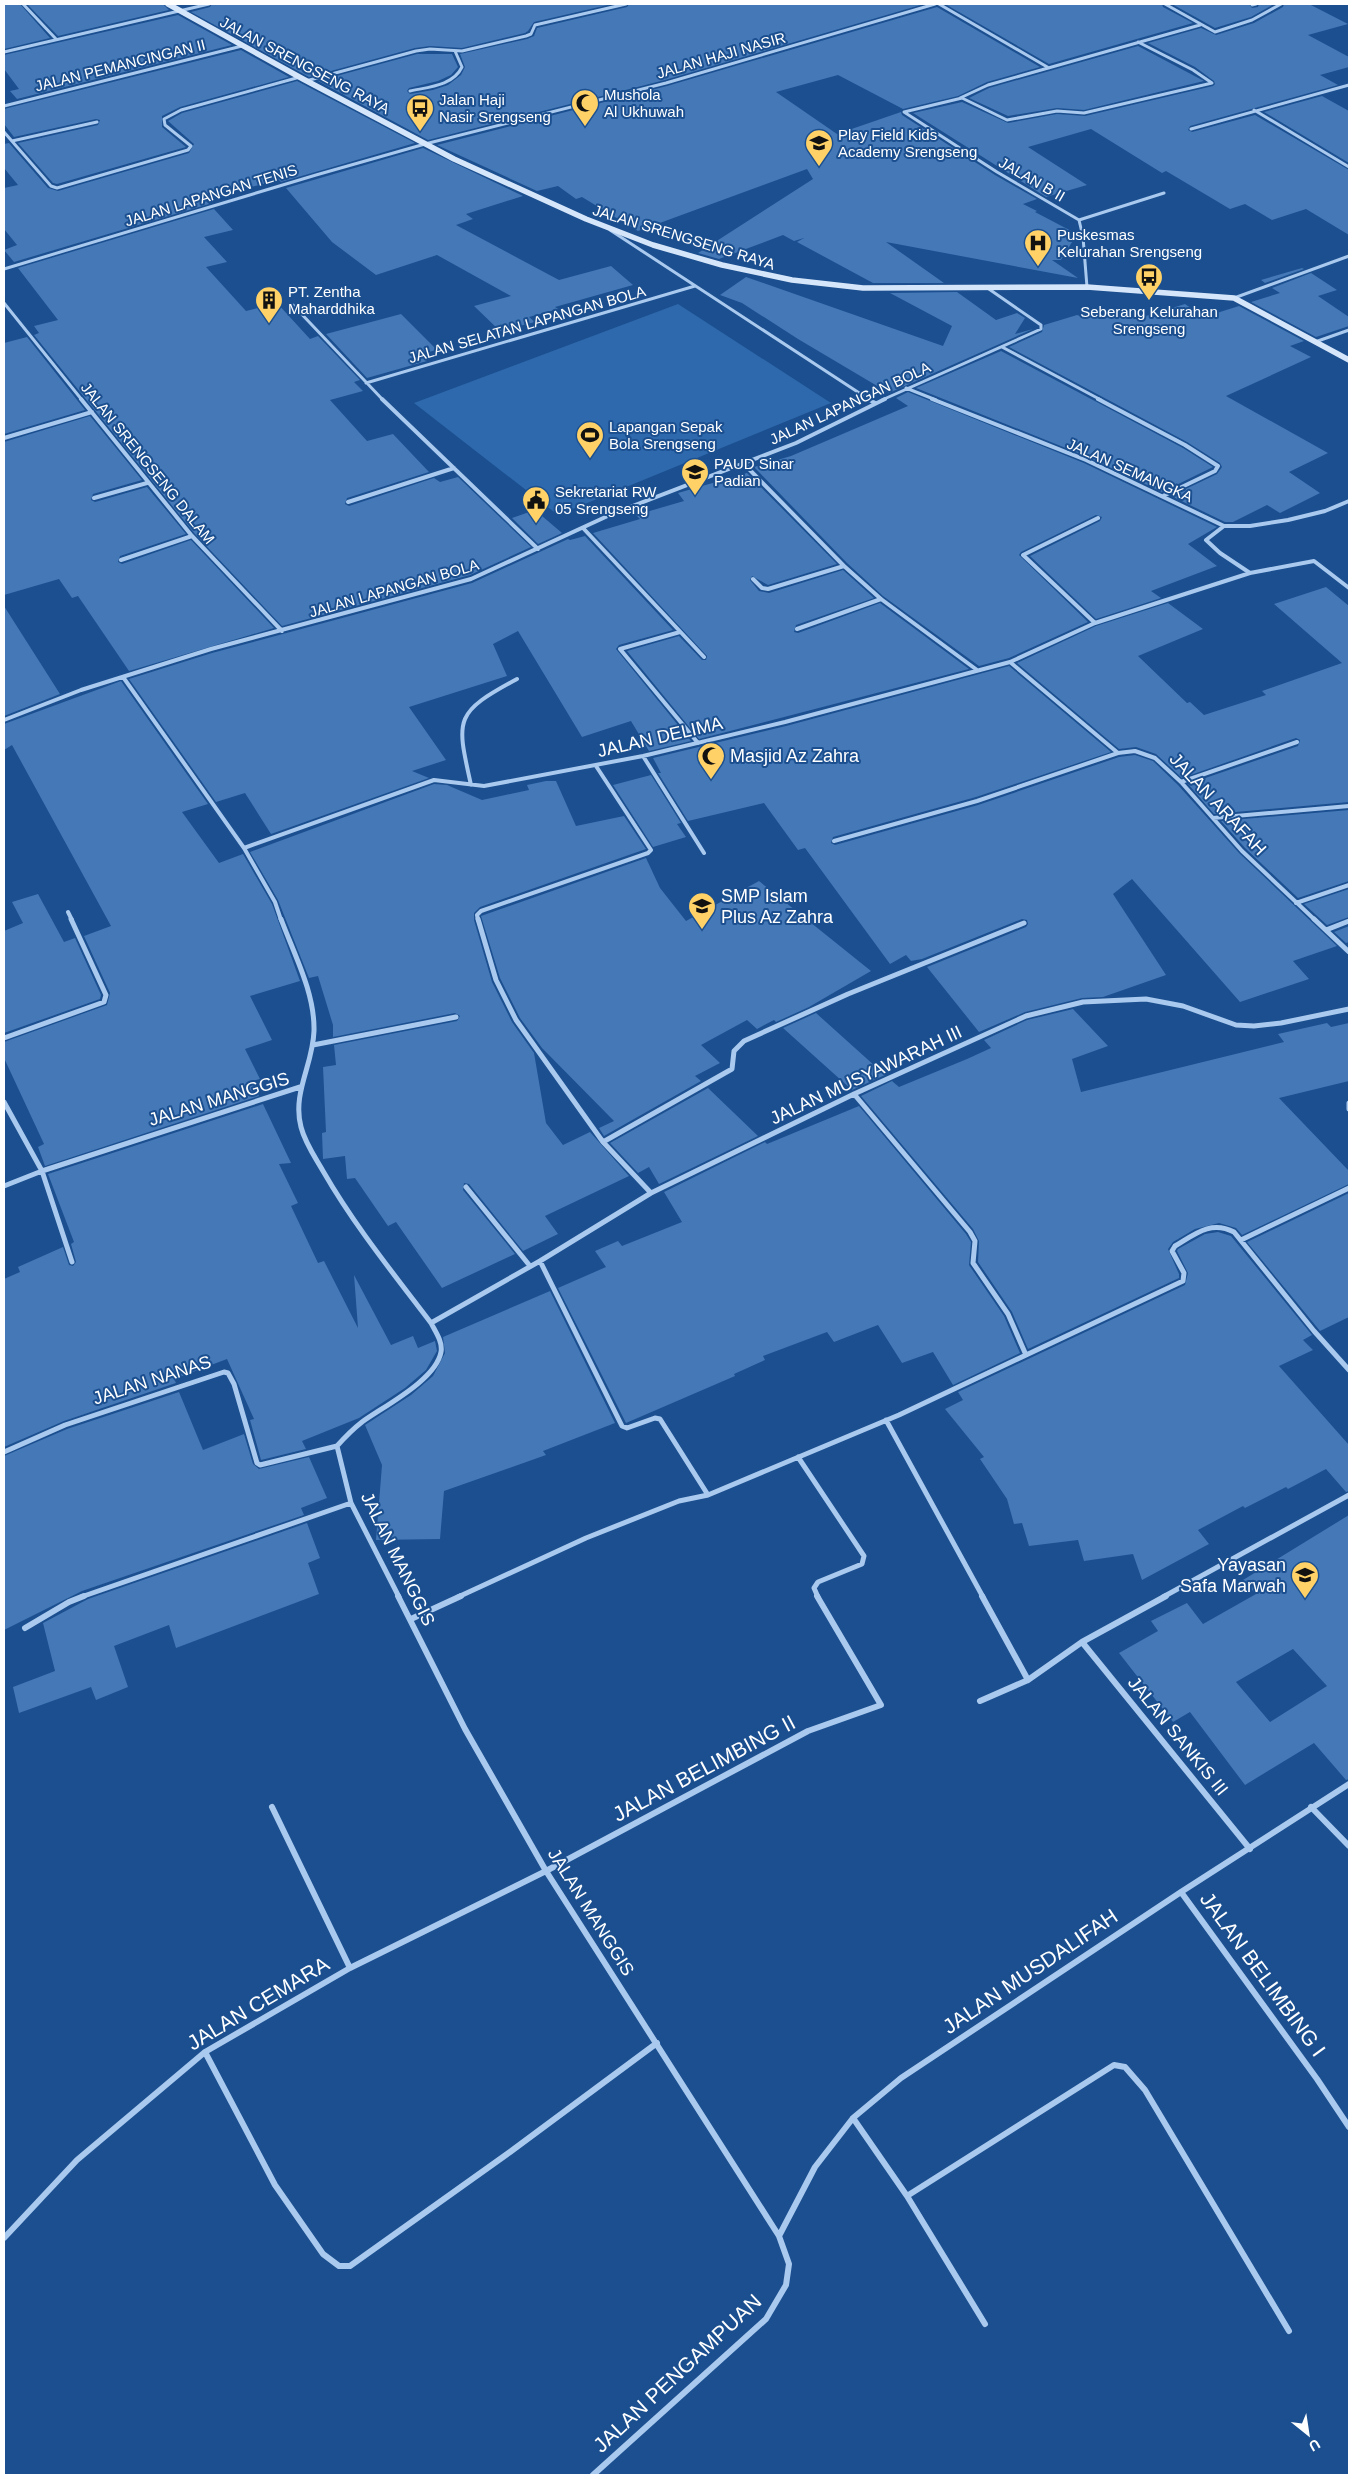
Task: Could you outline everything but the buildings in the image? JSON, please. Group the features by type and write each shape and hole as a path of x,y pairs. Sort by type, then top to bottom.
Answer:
{"main road":[{"name":"JALAN SRENGSENG RAYA","path":"168,4 306,81 425,144 608,229 722,264 785,280 863,288 1087,287 1234,298 1349,360"}],"street":[{"path":"23,4 56,39"},
{"path":"4,52 209,4"},
{"path":"306,81 416,50 430,48 455,51 526,36 531,34 536,25 626,4"},
{"path":"936,4 1048,68"},
{"name":"JALAN HAJI NASIR","path":"425,144 666,83 936,4"},
{"path":"1165,4 1211,32 1218,32 1252,20 1281,4"},
{"path":"1252,5 1256,4"},
{"path":"960,98 988,85 1200,25"},
{"path":"960,98 1007,120 1057,111 1084,113 1212,83 1193,70 1138,42"},
{"name":"JALAN PEMANCINGAN II","path":"4,106 242,46"},
{"path":"410,91 451,80 457,76 462,67 455,51"},
{"path":"4,132 51,186 57,188 188,150 190,146 165,125 164,119 181,110 300,77"},
{"path":"1191,129 1349,85"},
{"name":"JALAN B II","path":"960,98 904,112 997,172 1079,220 1083,237 1087,287"},
{"path":"1254,110 1349,167"},
{"path":"12,141 97,122"},
{"name":"JALAN LAPANGAN TENIS","path":"4,269 425,144"},
{"path":"1079,220 1164,194"},
{"path":"608,229 875,403"},
{"path":"1234,298 1349,256"},
{"name":"JALAN SELATAN LAPANGAN BOLA","path":"366,383 695,286"},
{"name":"JALAN LAPANGAN BOLA","path":"4,720 81,690 211,648 282,631 471,579 538,550 612,514 796,443 906,388 1041,329 1041,325 985,286"},
{"name":"JALAN SRENGSENG DALAM","path":"4,303 147,483 192,536 282,631"},
{"path":"293,305 366,383 538,550"},
{"path":"1315,342 1349,330"},
{"path":"1002,347 1185,445 1218,466 1215,471 1163,496"},
{"name":"JALAN SEMANGKA","path":"906,388 1086,460 1224,526 1240,527 1309,515 1349,501"},
{"path":"4,438 92,412"},
{"path":"744,464 844,566 881,599 977,670"},
{"path":"348,502 454,468"},
{"path":"94,498 147,483"},
{"path":"1096,623 1023,555 1098,518"},
{"path":"1224,526 1206,540 1220,553 1250,573"},
{"path":"583,528 704,657"},
{"path":"121,560 192,536"},
{"name":"JALAN DELIMA","path":"244,848 434,780 484,786 596,766 786,722 1010,662 1096,623 1250,573 1314,562 1349,588"},
{"path":"753,579 762,588 768,590 844,566"},
{"path":"797,629 881,599"},
{"path":"680,632 620,649 698,743"},
{"path":"834,841 990,798 1057,777 1118,753 1010,662"},
{"path":"123,677 244,848 281,917 312,1004 311,1057 300,1087"},
{"path":"471,785 460,730 470,710 485,696 517,679"},
{"path":"1181,782 1297,742"},
{"name":"JALAN ARAFAH","path":"1118,753 1135,751 1146,753 1155,758 1181,782 1242,851 1349,952"},
{"path":"643,756 704,853"},
{"path":"596,766 651,850 648,853 477,914 496,980 506,1002 603,1142 651,1193"},
{"path":"1213,818 1349,806"},
{"path":"1296,903 1349,886"},
{"path":"4,1038 104,1002 106,995 68,912"},
{"path":"1326,930 1349,921"},
{"path":"603,1142 732,1069 734,1064 732,1053 735,1047 744,1041 868,984 1024,923"},
{"name":"JALAN MUSYAWARAH III","path":"431,1323 651,1193 854,1094 1026,1016 1052,1007 1074,1003 1151,999 1183,1006 1216,1020 1246,1027 1349,1009"},
{"path":"312,1045 456,1017"},
{"name":"JALAN MANGGIS","path":"4,1186 42,1171 300,1087 298,1108 301,1128 308,1145 346,1211 431,1323 440,1340 441,1350 437,1363 426,1378 358,1424 337,1446 351,1503 465,1729 546,1871 779,2236"},
{"path":"854,1094 974,1238 973,1263 1008,1314 1017,1340 1026,1355"},
{"path":"4,1102 42,1171 72,1262"},
{"path":"1349,1103 1349,1109"},
{"path":"466,1187 530,1266"},
{"path":"1241,1240 1349,1188"},
{"path":"411,1619 586,1538 679,1501 708,1495 886,1420 1183,1280 1184,1273 1172,1251 1175,1246 1210,1226 1218,1224 1227,1227 1241,1240 1314,1331 1349,1370"},
{"path":"540,1260 622,1426 627,1428 655,1418 660,1419 708,1495"},
{"name":"JALAN NANAS","path":"4,1452 65,1425 120,1405 224,1372 230,1375 234,1384 257,1463 260,1465 337,1446"},
{"path":"886,1420 1028,1680"},
{"name":"JALAN BELIMBING II","path":"546,1871 808,1731 881,1705 814,1588 818,1582 862,1564 864,1556 798,1457"},
{"path":"980,1701 1028,1680 1082,1642 1349,1495"},
{"path":"25,1628 69,1602 117,1582 351,1503"},
{"name":"JALAN SANKIS III","path":"1082,1642 1250,1849"},
{"name":"JALAN MUSDALIFAH","path":"779,2236 815,2167 853,2118 901,2078 1181,1892 1349,1784"},
{"path":"272,1807 350,1968"},
{"path":"1311,1807 1349,1846"},
{"name":"JALAN CEMARA","path":"4,2238 77,2160 206,2052 350,1968 546,1871"},
{"name":"JALAN BELIMBING I","path":"1181,1892 1317,2079 1349,2127"},
{"path":"206,2052 275,2185 324,2254 339,2266 350,2266 510,2152 657,2043"},
{"path":"907,2196 1114,2065 1125,2067 1146,2090 1289,2331"},
{"path":"853,2118 907,2196 985,2324"},
{"name":"JALAN PENGAMPUAN","path":"593,2475 766,2319 786,2285 789,2264 779,2236"}],"shaded area":[{"name":"Lapangan Sepak Bola Srengseng","path":"678,304 831,403 558,515 414,403"}],"place":[{"name":"Mushola Al Ukhuwah","path":"585,127"},
{"name":"Jalan Haji Nasir Srengseng","path":"420,132"},
{"name":"Play Field Kids Academy Srengseng","path":"819,167"},
{"name":"Puskesmas Kelurahan Srengseng","path":"1038,267"},
{"name":"Seberang Kelurahan Srengseng","path":"1149,301"},
{"name":"PT. Zentha Maharddhika","path":"269,324"},
{"name":"Lapangan Sepak Bola Srengseng","path":"590,459"},
{"name":"PAUD Sinar Padian","path":"695,496"},
{"name":"Sekretariat RW 05 Srengseng","path":"536,524"},
{"name":"Masjid Az Zahra","path":"711,780"},
{"name":"SMP Islam Plus Az Zahra","path":"702,930"},
{"name":"Yayasan Safa Marwah","path":"1305,1599"}]}
